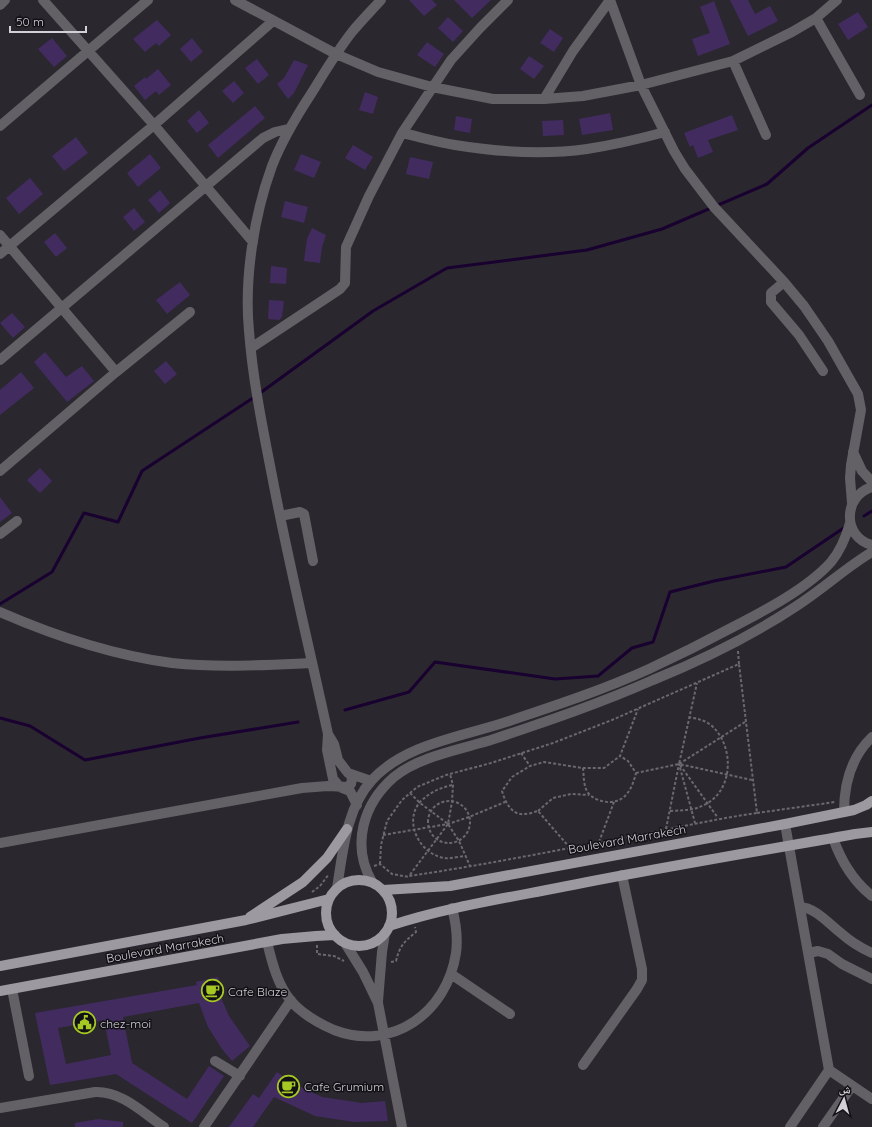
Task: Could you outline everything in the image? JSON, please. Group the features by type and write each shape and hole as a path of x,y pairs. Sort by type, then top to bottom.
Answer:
{"main road":[{"name":"Boulevard Marrakech","path":"383,890 450,886 785,824 844,812 866,805 872,801"},
{"path":"246,920 303,882 326,858 347,829"},
{"path":"387,929 392,911 388,896 383,890 372,882 365,880 350,881 337,888 329,899 326,914 327,922 335,935 345,943 363,946 375,941 387,929 414,918 452,908 622,875 872,832"},
{"name":"Boulevard Marrakech","path":"0,966 246,920 329,899"},
{"name":"Boulevard Marrakech","path":"0,991 267,942 298,937 335,935"}],"street":[{"path":"0,4 5,0"},
{"path":"44,0 154,125 253,242"},
{"path":"0,126 148,0"},
{"path":"235,0 336,54 378,72 432,87 493,99 544,99 583,96 641,85 732,61 792,32 816,18 838,0"},
{"path":"357,805 350,792 340,787 332,776 327,750 328,734 280,516 256,396 249,331 248,296 253,242 261,203 275,159 288,129 336,54 352,32 381,0"},
{"path":"251,348 340,289 345,283 346,247 369,196 402,133 451,60 508,0"},
{"path":"544,99 573,51 610,0"},
{"path":"610,0 641,85 674,151 698,186 731,226 784,282 804,306 828,341 858,394 861,410 850,478 852,503"},
{"path":"816,18 860,96"},
{"path":"0,254 154,125 273,21"},
{"path":"732,61 766,135"},
{"path":"0,360 263,138 275,132 288,129"},
{"path":"402,133 455,145 502,151 542,152 585,149 615,144 665,132"},
{"path":"0,235 116,372"},
{"path":"784,282 771,293 771,302 799,335 823,371"},
{"path":"0,471 116,372 190,312"},
{"path":"853,452 862,471 872,482"},
{"path":"337,888 347,829 357,805 371,781 390,764 412,751 525,716 622,681 668,660 746,620 787,596 826,567 841,547 850,523 850,509 852,503 860,493 872,487"},
{"path":"280,516 300,512 304,514 313,561"},
{"path":"0,534 17,521"},
{"path":"850,523 855,534 872,546"},
{"path":"372,882 365,869 361,852 362,832 366,818 380,791 404,770 433,757 492,740 586,707 686,666 741,639 794,608 872,552"},
{"path":"0,612 67,639 93,647 147,659 174,663 226,666 312,663"},
{"path":"0,843 302,788 349,786 352,778 338,760 334,744 328,734"},
{"path":"844,812 847,779 851,768 862,749 872,737"},
{"path":"302,788 341,773 350,774 371,781"},
{"path":"785,824 829,1070 790,1127"},
{"path":"833,838 837,850 849,872 872,896"},
{"path":"583,1064 642,980 642,969 622,875"},
{"path":"800,907 813,911 843,935 872,953"},
{"path":"267,942 281,985 291,1000 312,1019 325,1026 354,1036 370,1037 384,1035 396,1032 425,1013 440,995 451,974 456,952 457,941 455,919 452,908"},
{"path":"387,929 380,964 378,1003 402,1127"},
{"path":"345,943 363,972 378,1003"},
{"path":"809,953 818,951 828,954 842,964 872,979"},
{"path":"451,974 510,1014"},
{"path":"12,989 28,1076"},
{"path":"204,1127 291,1000"},
{"path":"215,1060 240,1076"},
{"path":"829,1070 872,1100"},
{"path":"824,1127 852,1086"},
{"path":"0,1108 95,1092 108,1093 125,1100 164,1127"}],"path":[{"path":"380,864 381,845 387,821 402,800 418,787 450,774 553,743 638,709 739,664 757,813"},
{"path":"666,829 697,683"},
{"path":"620,756 628,761 636,773 633,785 625,797 614,802 604,802 589,795 572,794 553,798 538,811 524,815 514,812 505,801 502,791 512,778 530,766 544,762 583,768 604,768 620,756 638,709"},
{"path":"670,811 692,810 708,804 721,790 727,774 729,760 727,749 721,737 712,726 702,720 689,717"},
{"path":"636,773 679,764 745,722"},
{"path":"521,753 530,766"},
{"path":"679,764 752,780"},
{"path":"679,764 718,818"},
{"path":"679,764 695,823"},
{"path":"583,768 584,785 589,795"},
{"path":"411,889 409,876 448,824 452,802 452,785 450,774"},
{"path":"452,785 434,790 420,803 414,815 415,830 418,842 428,851 445,858 466,856"},
{"path":"410,793 420,803 448,824 459,841 470,866"},
{"path":"383,835 448,824 469,817 505,801"},
{"path":"380,864 392,874 409,876 570,848 718,818 844,801"},
{"path":"452,802 460,804 464,808 470,822 467,833 459,841 449,844 437,840 430,833 428,828 428,817 431,811 438,804 452,802"},
{"path":"599,842 614,802"},
{"path":"538,811 570,848"},
{"path":"365,869 380,864"},
{"path":"308,905 307,896 320,886 332,869 341,869"},
{"path":"380,964 396,961 404,942 416,932 414,918"},
{"path":"316,936 317,954 334,956 346,962"}],"building":[{"path":"409,0 432,0 437,5 424,16"},
{"path":"454,0 491,0 472,18"},
{"path":"730,0 748,0 755,14 770,6 778,21 748,36"},
{"path":"714,1 730,44 698,56 692,39 710,33 700,7"},
{"path":"858,12 868,27 848,40 838,24"},
{"path":"448,17 463,31 453,42 438,28"},
{"path":"157,20 171,35 159,46 156,43 145,52 133,39"},
{"path":"550,29 563,38 554,52 540,43"},
{"path":"52,38 67,56 54,67 38,49"},
{"path":"192,38 203,52 191,62 180,49"},
{"path":"427,42 444,54 435,67 417,55"},
{"path":"529,56 544,66 534,79 520,69"},
{"path":"257,59 269,75 258,84 245,68"},
{"path":"294,60 308,65 294,93 288,99 277,84 284,78"},
{"path":"158,69 171,85 159,95 156,91 145,100 134,86 145,77 146,79"},
{"path":"234,81 244,93 233,103 222,91"},
{"path":"365,92 378,97 373,114 359,110"},
{"path":"255,106 265,118 218,158 208,145"},
{"path":"199,110 209,123 197,133 187,121"},
{"path":"610,113 613,130 582,135 579,119"},
{"path":"732,115 738,130 708,140 713,152 698,158 693,145 690,147 684,133"},
{"path":"456,116 472,119 470,133 454,130"},
{"path":"563,120 564,135 543,136 542,121"},
{"path":"76,137 88,153 64,171 52,156"},
{"path":"353,145 373,157 365,170 345,158"},
{"path":"150,154 161,168 138,187 127,173"},
{"path":"301,154 321,162 314,178 294,170"},
{"path":"410,157 433,162 429,179 406,174"},
{"path":"30,178 43,194 19,214 6,198"},
{"path":"160,190 170,203 159,213 148,200"},
{"path":"285,201 308,207 304,223 281,217"},
{"path":"134,208 145,222 134,231 123,217"},
{"path":"312,228 326,235 322,247 320,263 304,261 307,239"},
{"path":"55,233 67,248 56,257 44,242"},
{"path":"271,266 287,268 286,284 270,283"},
{"path":"180,282 190,295 167,314 156,300"},
{"path":"269,300 284,301 282,317 279,320 268,319"},
{"path":"12,313 25,327 13,338 0,323"},
{"path":"45,352 66,377 82,366 94,381 67,402 34,362"},
{"path":"166,361 177,374 165,384 154,371"},
{"path":"21,372 34,388 0,415 0,390"},
{"path":"40,468 52,481 40,493 27,480"},
{"path":"0,497 12,513 0,522"},
{"path":"218,977 222,1000 229,1016 250,1046 232,1061 222,1049 208,1027 199,1003 123,1017 132,1063 187,1099 209,1066 224,1076 192,1123 116,1074 50,1085 35,1013 197,985 196,982","holes":["104,1020 111,1055 66,1064 58,1028"]},
{"path":"277,1072 296,1085 322,1097 362,1103 385,1101 388,1121 354,1122 315,1116 274,1097 253,1127 229,1127 253,1094 259,1098"},
{"path":"98,1119 123,1122 123,1127 75,1127 75,1123"}],"waterway":[{"path":"0,604 52,572 84,513 118,522 142,471 256,396 373,311 447,268 587,250 662,229 767,184 808,148 872,105"},
{"path":"864,516 872,511"},
{"path":"345,710 409,692 435,662 555,679 598,676 632,648 653,642 670,592 714,581 786,567 845,527"},
{"path":"0,718 30,726 85,760 200,738 298,722"}],"place":[{"name":"Cafe Blaze","path":"212,991"},
{"name":"chez-moi","path":"85,1023"},
{"name":"Cafe Grumium","path":"288,1086"}]}
